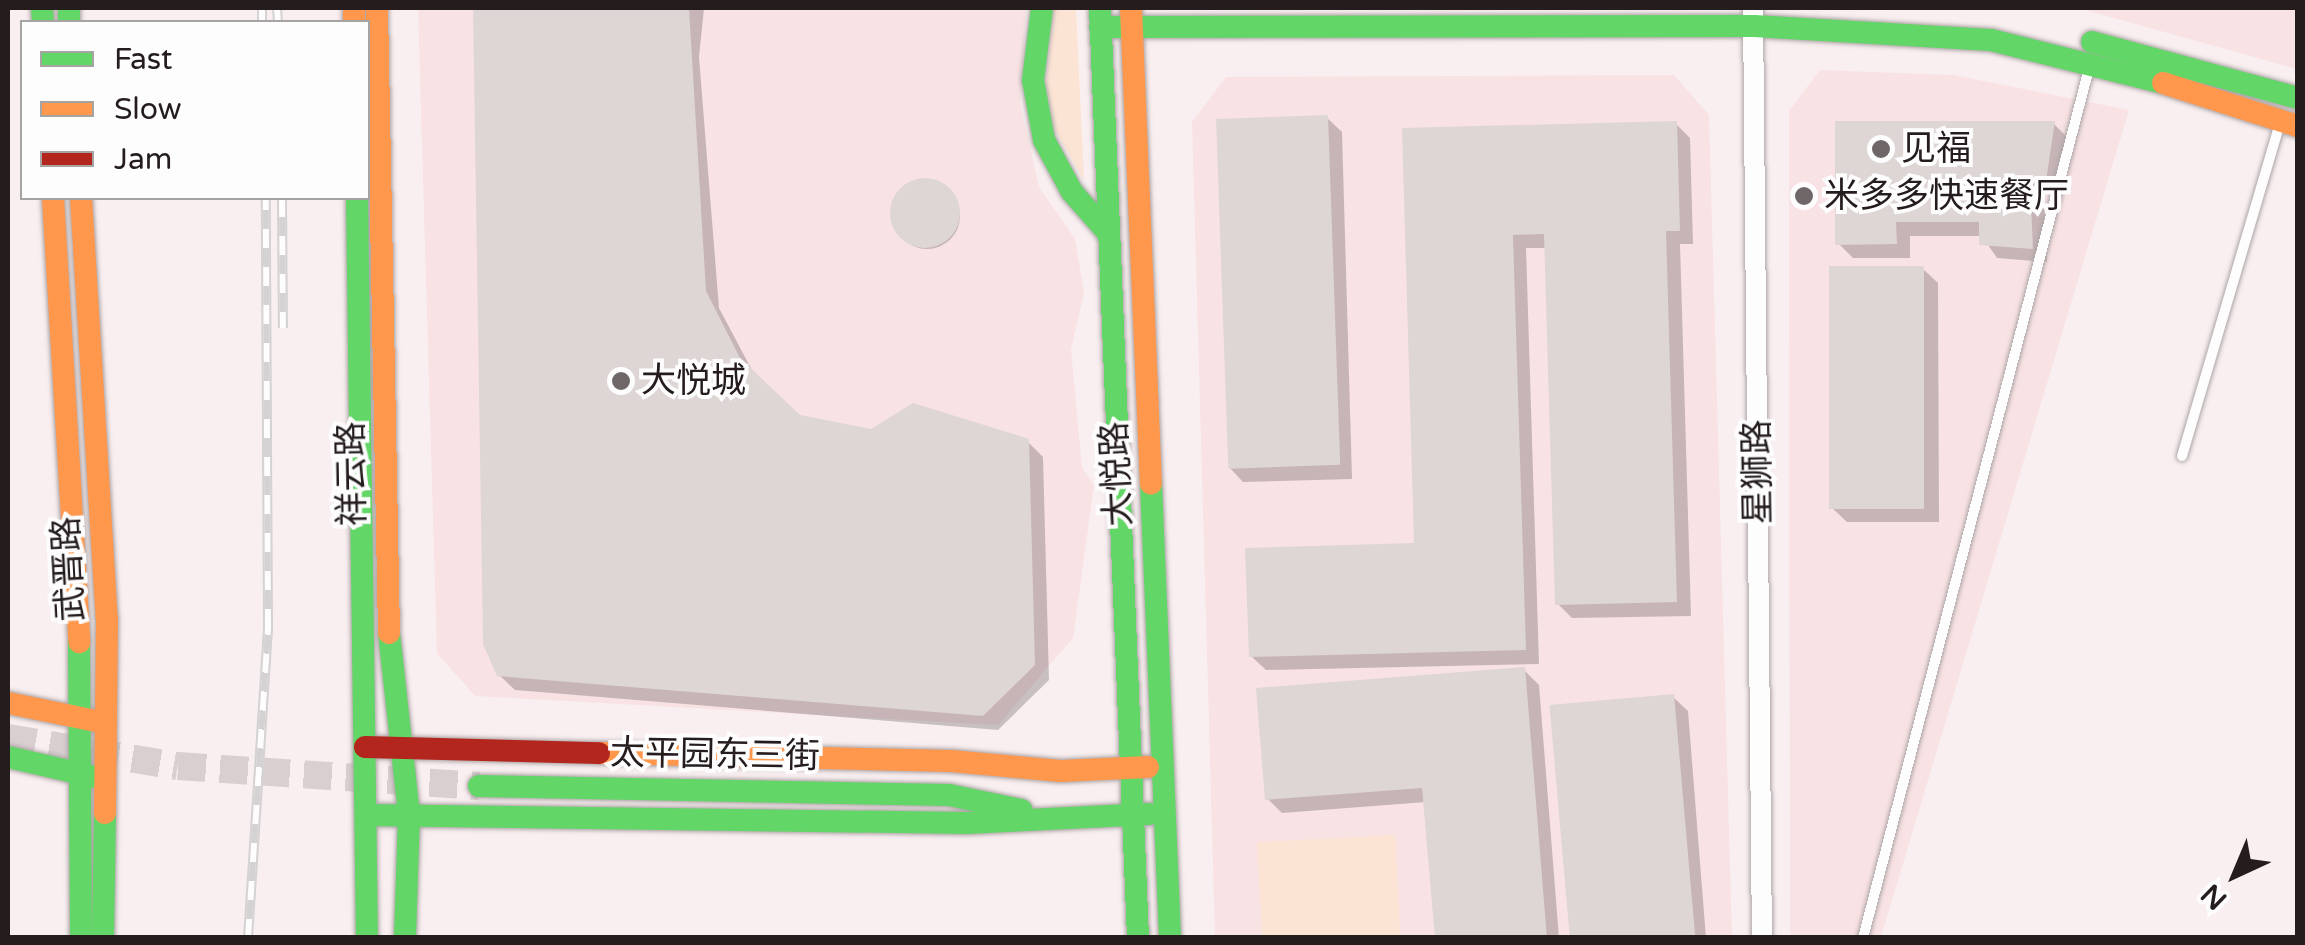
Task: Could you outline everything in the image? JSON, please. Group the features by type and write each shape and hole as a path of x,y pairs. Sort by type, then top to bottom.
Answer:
{"street":[{"name":"祥云路","path":"377,8 390,661 404,748 409,815 405,938"},
{"path":"1042,8 1033,80 1044,140 1072,192 1109,234"},
{"path":"1758,13 1991,40 2091,60 2289,124"},
{"path":"1138,938 1100,17 1758,13 2000,24 2080,38 2298,98"},
{"name":"星狮路","path":"1758,13 1762,938"},
{"name":"大悦路","path":"1132,16 1170,938"},
{"name":"武晋路","path":"53,200 82,719 81,938"},
{"name":"武晋路","path":"81,200 108,619 103,938"},
{"name":"祥云路","path":"356,200 367,938"},
{"path":"8,703 108,722"},
{"path":"365,747 951,760 1061,771"},
{"path":"473,816 464,802 466,768 477,750"},
{"path":"8,757 107,780"},
{"path":"949,795 1061,771 1165,766"},
{"name":"太平园东三街","path":"480,786 949,795"},
{"path":"949,795 1059,817"},
{"path":"366,815 967,822 1164,813"}],"lane":[{"path":"1863,938 2091,60"},
{"path":"2182,456 2289,124"}],"shaded area":[{"path":"418,8 1026,8 1020,104 1039,187 1075,239 1084,293 1071,349 1082,468 1094,485 1073,638 998,725 475,696 437,653"},
{"path":"1054,8 1076,8 1084,180 1055,130 1046,85"},
{"path":"2078,8 2297,8 2297,69"},
{"path":"1820,70 1953,75 2129,110 1881,937 1790,937 1789,111"},
{"path":"1674,75 1709,115 1732,937 1215,937 1192,122 1226,77"},
{"path":"1395,835 1400,937 1262,938 1257,842"}],"building":[{"name":"大悦城","path":"473,8 689,8 706,291 740,358 800,415 871,429 913,403 1029,439 1035,665 983,716 497,676 483,644"},
{"path":"1328,115 1340,465 1228,469 1216,119"},
{"path":"1677,121 1680,231 1666,231 1677,602 1555,605 1544,234 1513,235 1526,650 1249,657 1245,548 1414,543 1402,128"},
{"path":"1835,121 2055,121 2046,181 2030,180 2033,249 1979,245 1979,222 1896,222 1897,244 1835,245"},
{"path":"925,178 950,188 960,213 950,238 925,248 900,238 890,213 900,188"},
{"path":"1829,266 1924,266 1924,509 1829,509"},
{"path":"1525,667 1547,938 1435,938 1422,788 1265,800 1256,688"},
{"path":"1674,694 1695,938 1570,938 1549,705"}],"tunnel":[{"path":"8,738 178,766 479,786"}],"railway":[{"path":"262,8 262,20"},
{"path":"277,8 278,20"},
{"path":"248,938 268,628 266,200"},
{"path":"282,200 283,328"}],"traffic: fast":[{"path":"42,8 43,20"},
{"path":"69,8 69,20"},
{"path":"1042,8 1033,80 1044,140 1072,192 1109,234"},
{"path":"1100,8 1138,938"},
{"path":"1100,27 1754,26 1991,40 2163,83"},
{"path":"2092,42 2298,98"},
{"path":"357,200 367,938"},
{"path":"1151,484 1170,938"},
{"path":"389,633 409,815 405,938"},
{"path":"79,642 81,938"},
{"path":"8,757 99,778"},
{"path":"479,786 949,795 1021,810"},
{"path":"103,938 105,813"},
{"path":"366,815 967,823 1149,814"}],"traffic: slow":[{"path":"354,8 354,20"},
{"path":"377,8 389,633"},
{"path":"1131,9 1151,484"},
{"path":"2163,83 2298,126"},
{"path":"53,200 79,642"},
{"path":"81,200 107,619 105,813"},
{"path":"8,703 96,721"},
{"path":"599,753 951,761 1061,771 1148,767"}],"traffic: jam":[{"path":"365,747 599,753"}],"place":[{"name":"见福","path":"1881,149"},
{"name":"米多多快速餐厅","path":"1804,196"},
{"name":"大悦城","path":"621,381"}]}
